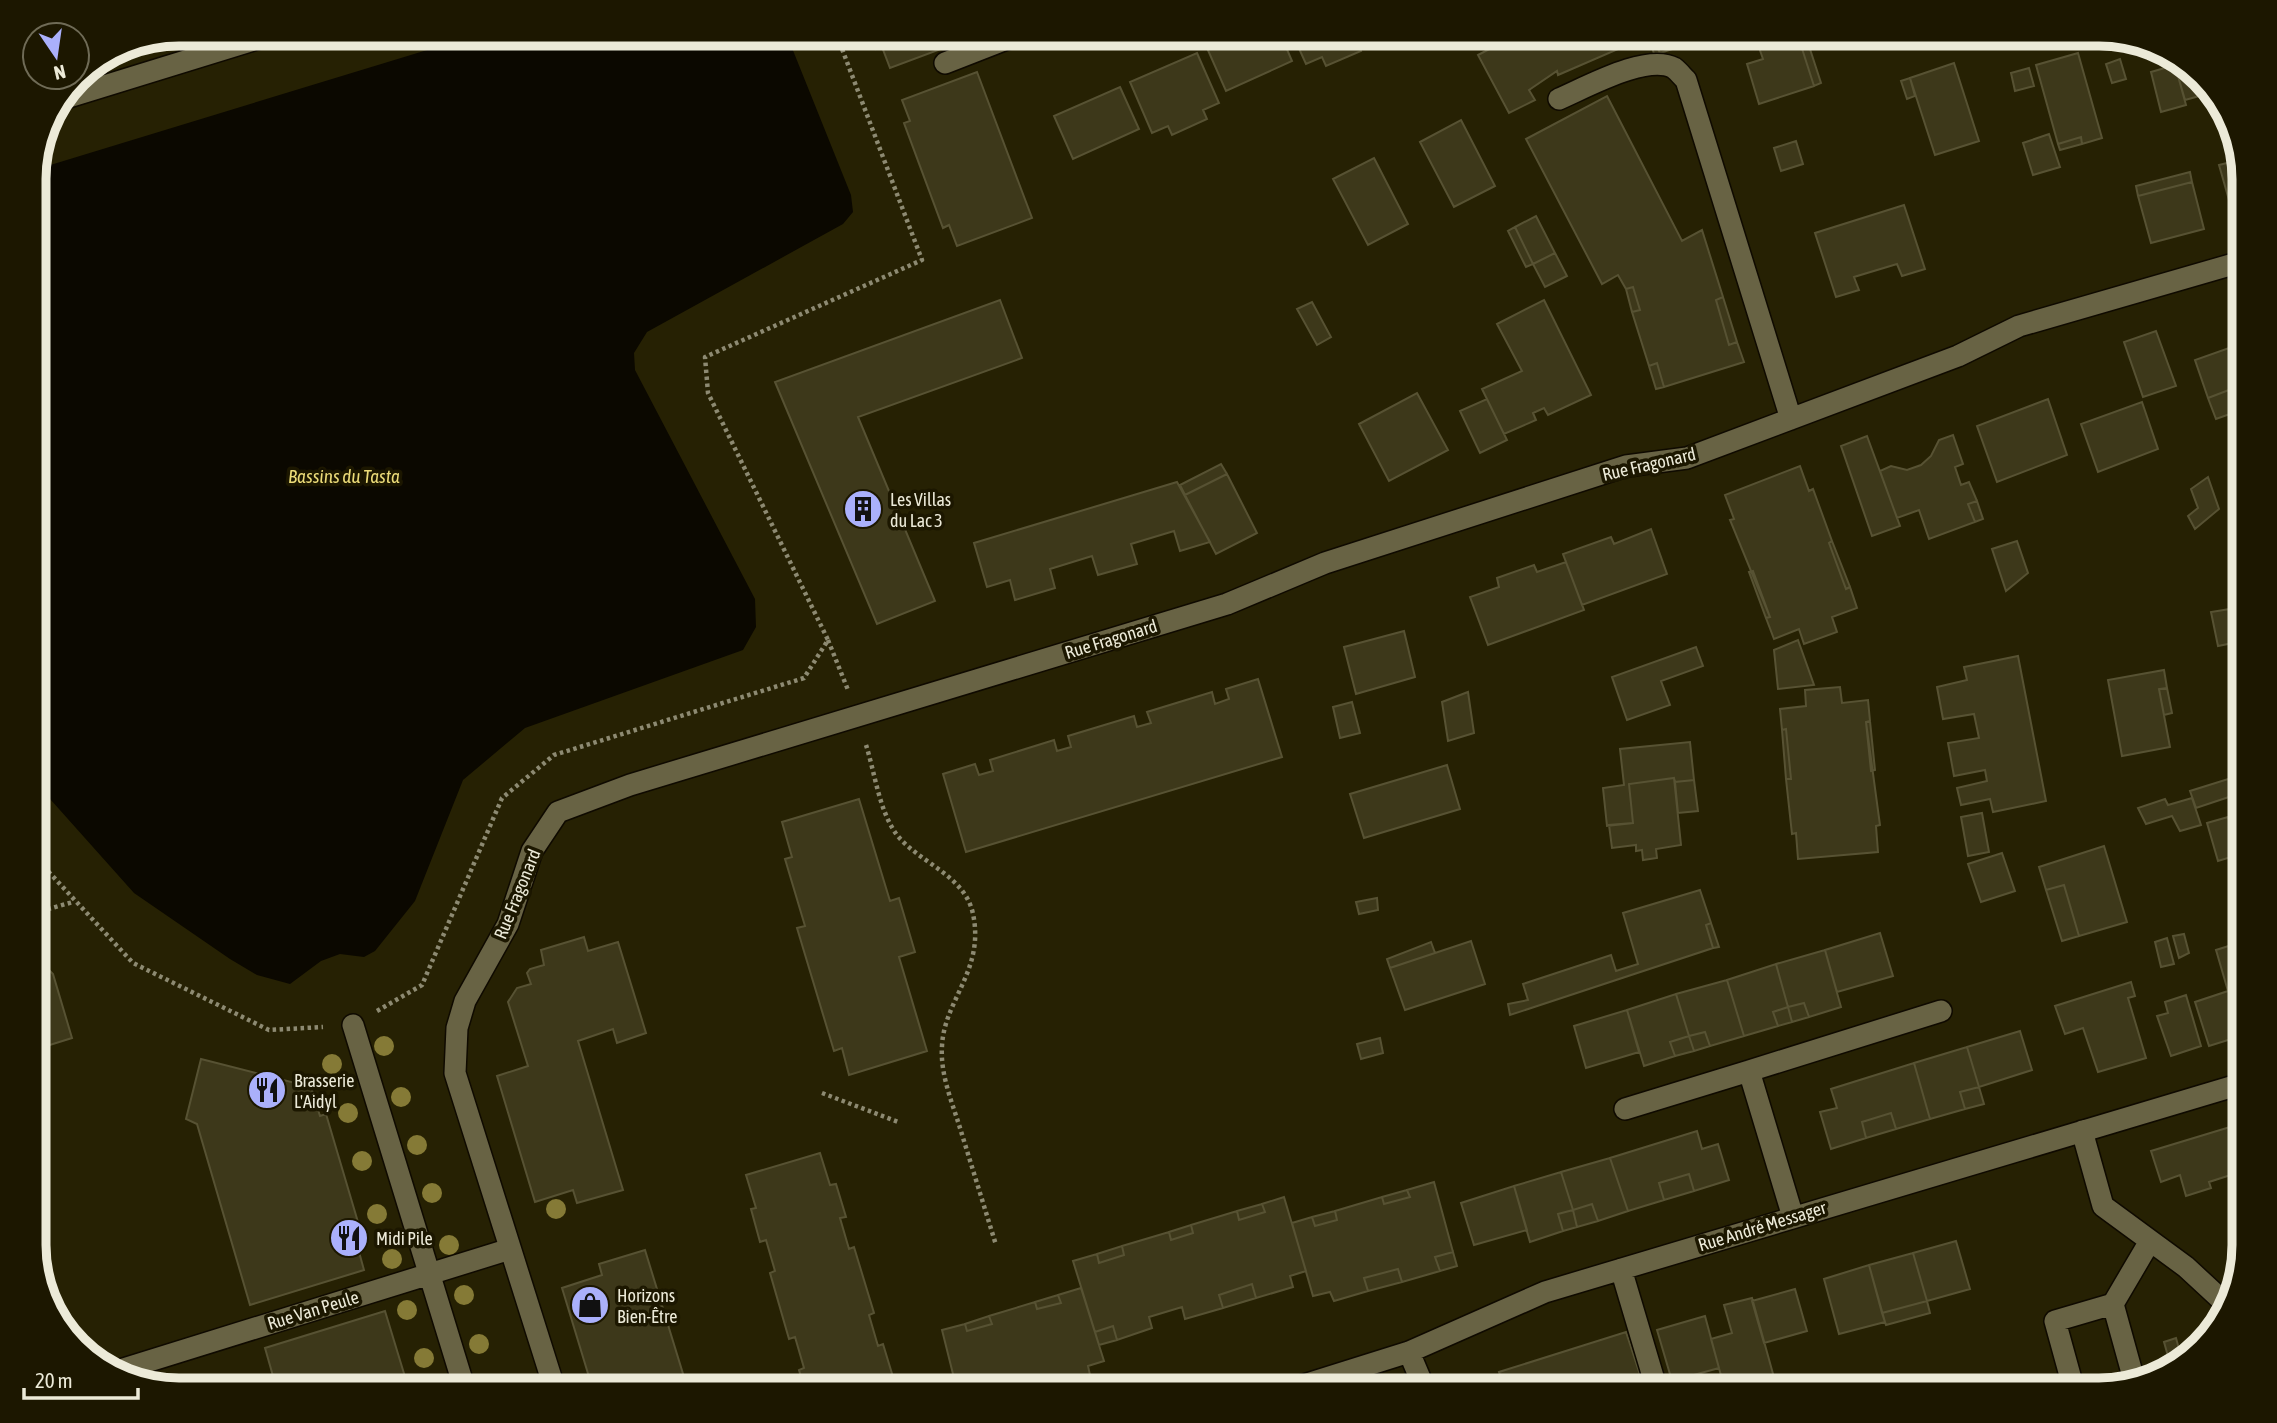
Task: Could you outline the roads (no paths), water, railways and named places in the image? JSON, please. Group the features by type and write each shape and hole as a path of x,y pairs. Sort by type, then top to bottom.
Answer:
{"street":[{"path":"75,95 234,46"},
{"path":"945,63 989,46"},
{"path":"1559,99 1621,72 1650,65 1673,67 1686,80 1791,419"},
{"name":"Rue Fragonard","path":"551,1378 455,1073 457,1028 465,1000 508,924 532,851 558,812 630,785 1227,604 1325,563 1626,467 1687,458 1958,356 2019,326 2232,264"},
{"path":"1625,1109 1941,1011"},
{"path":"353,1025 461,1378"},
{"path":"1749,1071 1793,1217"},
{"name":"Rue André Messager","path":"1326,1378 1409,1352 1545,1292 2232,1087"},
{"path":"2082,1131 2103,1206 2186,1267 2220,1298"},
{"path":"2071,1378 2055,1321 2113,1304 2150,1241"},
{"name":"Rue Van Peule","path":"129,1367 510,1250"},
{"path":"1621,1269 1653,1378"},
{"path":"2113,1304 2132,1373"},
{"path":"1409,1352 1420,1378"}],"water":[{"name":"Bassins du Tasta","path":"440,46 791,46 851,195 853,212 843,224 647,332 634,353 635,370 755,599 756,627 743,650 525,728 463,780 415,901 375,951 364,957 340,954 321,961 290,984 257,975 134,893 46,794 46,166"}],"place":[{"name":"Les Villas du Lac 3","path":"863,509"},
{"name":"Brasserie L'Aidyl","path":"267,1090"},
{"name":"Midi Pile","path":"349,1238"},
{"name":"Horizons Bien-Être","path":"590,1305"}]}
